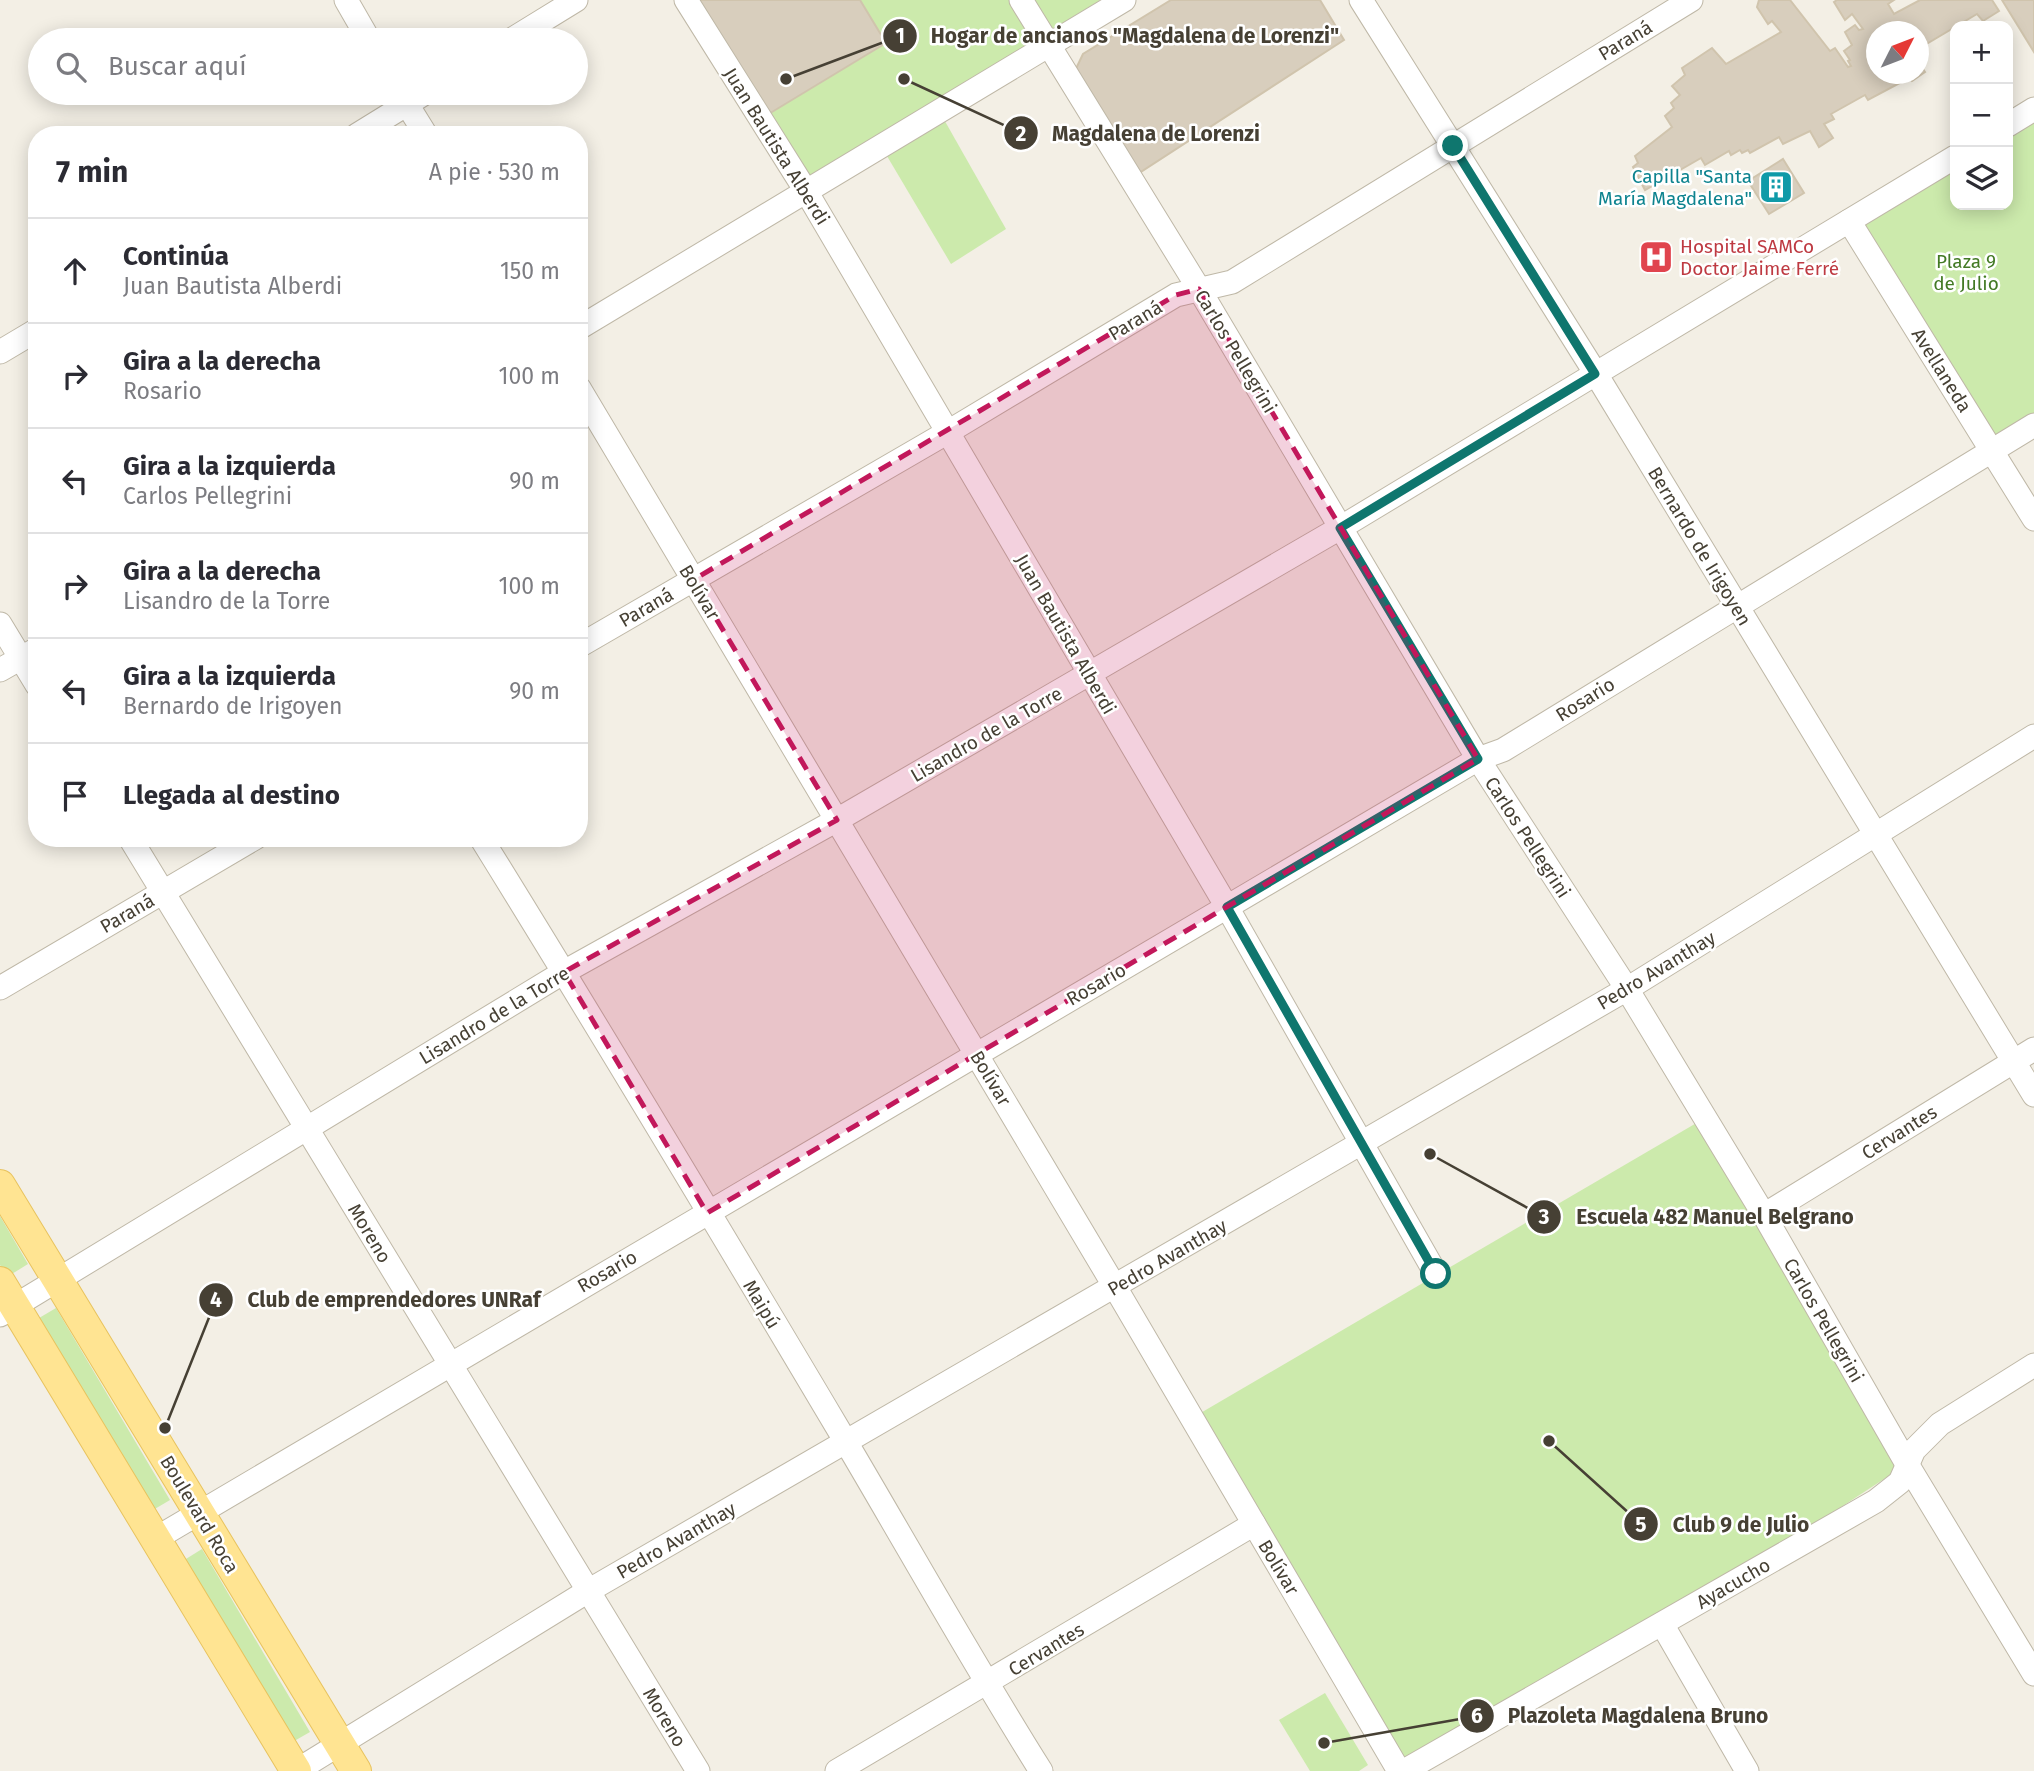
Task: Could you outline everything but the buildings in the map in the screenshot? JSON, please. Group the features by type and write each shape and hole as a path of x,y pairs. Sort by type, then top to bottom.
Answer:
{"main road":[{"name":"Boulevard Roca","path":"0,1185 356,1771"},
{"path":"5,1301 155,1539 296,1771"}],"street":[{"path":"346,0 362,28"},
{"path":"530,28 576,0"},
{"name":"Juan Bautista Alberdi","path":"686,0 806,191 1227,907 1436,1274"},
{"name":"Carlos Pellegrini","path":"1021,0 1199,289 1478,759 1627,989 1764,1215 1907,1464 2034,1674"},
{"path":"588,323 1124,0"},
{"name":"Bernardo de Irigoyen","path":"1361,0 1595,374 2034,1095"},
{"name":"Paraná","path":"588,641 1176,295 1232,282 1691,0"},
{"path":"371,126 400,105"},
{"path":"414,105 422,126"},
{"path":"2013,122 2034,109"},
{"name":"Lisandro de la Torre","path":"5,1301 57,1280 564,972 1090,675 1340,528 1950,160"},
{"name":"Avellaneda","path":"1849,221 2034,519"},
{"path":"0,352 28,335"},
{"name":"Bolívar","path":"588,403 1402,1771"},
{"name":"Rosario","path":"155,1539 1478,759 1503,750 2034,425"},
{"path":"0,624 28,652"},
{"path":"0,670 28,654"},
{"name":"Pedro Avanthay","path":"296,1771 588,1591 1627,989 2034,736"},
{"name":"Moreno","path":"136,847 698,1771"},
{"name":"Paraná","path":"0,988 240,847"},
{"name":"Maipú","path":"487,847 845,1442 986,1684 1041,1771"},
{"name":"Cervantes","path":"1764,1215 2034,1049"},
{"name":"Ayacucho","path":"1402,1771 1876,1501 1900,1482 1914,1450 1940,1424 2034,1365"},
{"name":"Cervantes","path":"837,1771 1254,1524"},
{"path":"1662,1624 1747,1771"}],"highlighted area":[{"path":"1199,289 1478,759 707,1213 564,972 837,820 693,580 1176,295"}],"green space":[{"path":"860,0 1015,0 1041,44 809,184 767,115 886,43"},
{"path":"1029,0 1099,0 1099,1 1048,32"},
{"path":"942,116 1006,229 951,264 884,151"},
{"name":"Plaza 9 de Julio","path":"2034,117 2034,419 1993,444 1858,224 1950,168 1950,210 2013,210 2013,130"},
{"path":"1705,1118 1907,1464 1662,1624 1404,1771 1192,1418"},
{"path":"0,1216 28,1264 7,1277 0,1265"},
{"path":"56,1308 170,1500 148,1513 34,1321"},
{"path":"202,1549 310,1732 289,1744 181,1562"},
{"path":"1325,1693 1368,1765 1359,1771 1310,1771 1279,1720"}],"place":[{"name":"Hogar de ancianos \"Magdalena de Lorenzi\"","path":"786,79"},
{"name":"Magdalena de Lorenzi","path":"904,79"},
{"name":"Capilla \"Santa María Magdalena\"","path":"1776,187"},
{"name":"Hospital SAMCo Doctor Jaime Ferré","path":"1656,257"},
{"name":"Escuela 482 Manuel Belgrano","path":"1430,1154"},
{"name":"Club de emprendedores UNRaf","path":"165,1428"},
{"name":"Club 9 de Julio","path":"1549,1441"},
{"name":"Plazoleta Magdalena Bruno","path":"1324,1743"}],"route":[{"path":"1436,1274 1227,907 1478,759 1340,528 1595,374 1453,146"}]}
